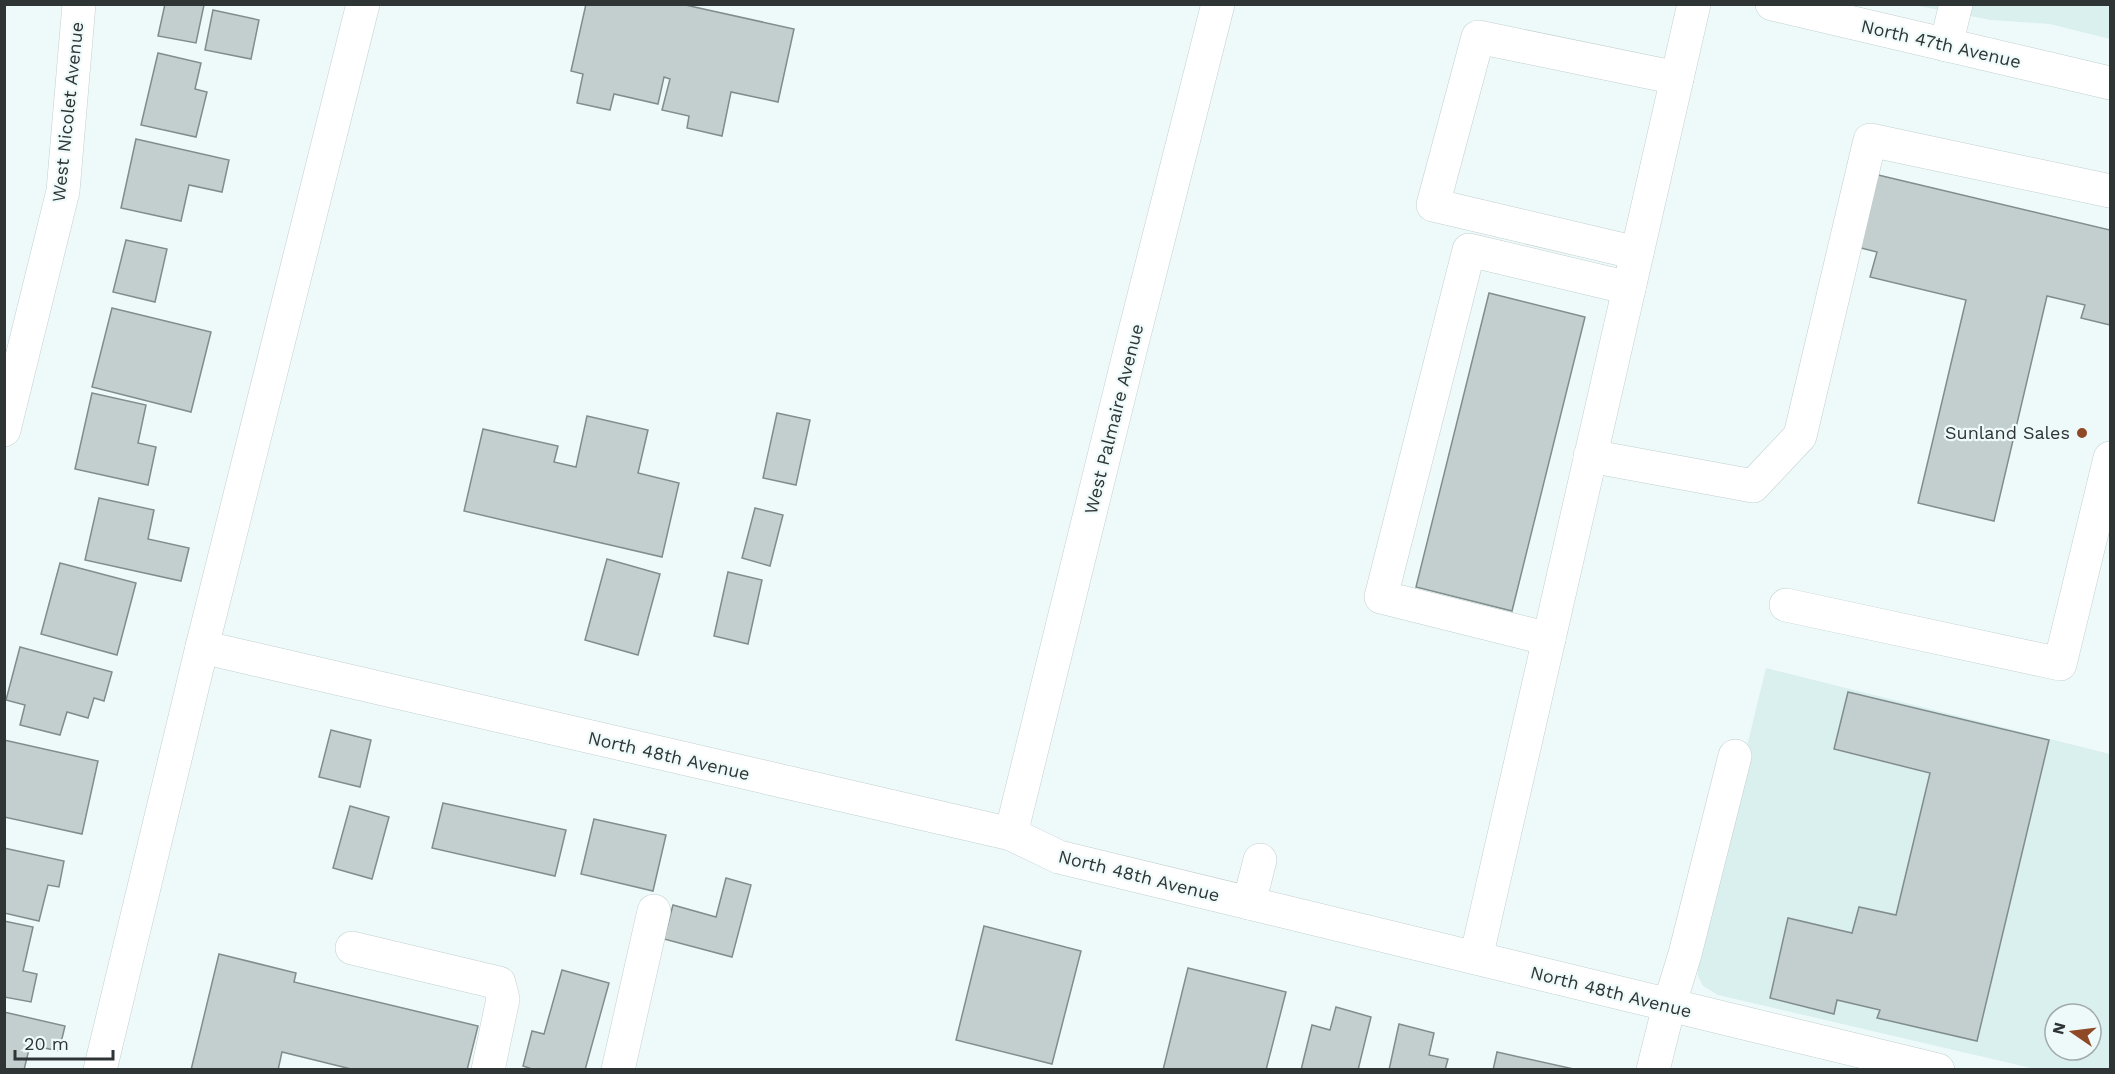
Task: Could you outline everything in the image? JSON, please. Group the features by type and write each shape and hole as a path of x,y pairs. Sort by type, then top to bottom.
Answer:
{"street":[{"name":"West Nicolet Avenue","path":"4,430 63,191 79,4"},
{"path":"100,1070 202,647 363,4"},
{"name":"West Palmaire Avenue","path":"1011,834 1218,4"},
{"path":"1476,958 1694,4"},
{"name":"North 47th Avenue","path":"1772,4 2110,83"},
{"path":"1946,45 1956,4"},
{"path":"1637,253 1433,205 1478,38 1677,78"},
{"path":"1590,456 1753,486 1800,436 1870,140 2110,191"},
{"path":"1549,639 1381,597 1469,250 1629,288"},
{"path":"1786,605 2060,664 2110,458"},
{"name":"North 48th Avenue","path":"202,647 1011,834 1059,857 1938,1070"},
{"path":"1653,1070 1735,756"},
{"path":"1249,903 1260,860"},
{"path":"618,1070 654,911"},
{"path":"352,948 499,983 503,999 488,1070"}],"shaded area":[{"path":"1913,5 2110,5 2110,39 2050,24 1991,20"},
{"path":"1766,668 2110,754 2110,1069 2035,1069 1718,995 1703,986 1698,976 1698,947"}],"building":[{"path":"165,4 204,5 196,43 158,36"},
{"path":"586,4 681,4 794,29 778,102 731,92 722,136 687,128 689,116 662,110 670,79 664,77 658,104 614,94 610,110 577,103 583,74 571,71"},
{"path":"213,10 259,20 251,59 205,50"},
{"path":"158,53 201,63 195,89 207,92 196,137 141,125"},
{"path":"136,139 229,160 222,192 189,185 181,221 121,208"},
{"path":"1874,174 2110,230 2110,325 2081,318 2085,305 2047,296 1994,521 1918,503 1966,300 1870,277 1877,252 1857,247"},
{"path":"126,240 167,249 155,302 113,292"},
{"path":"1489,293 1585,317 1512,611 1416,587"},
{"path":"112,308 211,332 191,412 92,387"},
{"path":"92,393 146,405 138,443 156,447 148,485 75,469"},
{"path":"777,413 810,420 796,485 763,478"},
{"path":"587,416 648,430 638,473 679,483 662,557 464,511 483,429 558,446 554,462 576,467"},
{"path":"99,498 154,510 148,539 189,548 181,581 85,560"},
{"path":"755,508 783,515 770,566 742,558"},
{"path":"607,559 660,574 638,655 585,640"},
{"path":"60,563 136,583 117,655 41,634"},
{"path":"728,572 762,580 748,644 714,636"},
{"path":"20,647 112,672 104,701 94,698 88,718 67,712 60,735 20,725 25,705 6,700"},
{"path":"1848,692 2049,740 1977,1041 1877,1018 1880,1010 1837,1000 1834,1014 1770,998 1788,918 1852,933 1859,907 1896,915 1930,773 1834,749"},
{"path":"331,730 371,740 360,787 319,777"},
{"path":"4,740 98,761 82,834 4,817"},
{"path":"443,803 566,830 555,876 432,848"},
{"path":"350,806 389,817 372,879 333,868"},
{"path":"594,819 666,835 653,891 581,874"},
{"path":"4,848 64,861 59,887 48,885 39,921 4,913"},
{"path":"726,878 751,885 732,957 664,939 673,905 716,917"},
{"path":"4,921 33,927 23,971 37,974 31,1002 4,997"},
{"path":"984,926 1081,951 1052,1064 956,1040"},
{"path":"219,954 296,973 294,982 478,1026 467,1070 355,1070 282,1052 278,1070 191,1070"},
{"path":"1188,968 1286,992 1266,1070 1163,1070"},
{"path":"562,970 609,983 585,1070 535,1070 523,1066 532,1031 544,1034"},
{"path":"1336,1007 1371,1017 1358,1070 1301,1070 1312,1025 1330,1030"},
{"path":"4,1012 65,1026 59,1051 30,1045 24,1070 4,1070"},
{"path":"1399,1024 1434,1033 1429,1055 1448,1059 1445,1070 1389,1070"},
{"path":"1497,1052 1574,1069 1574,1070 1493,1070"}],"place":[{"name":"Sunland Sales","path":"2082,433"}]}
